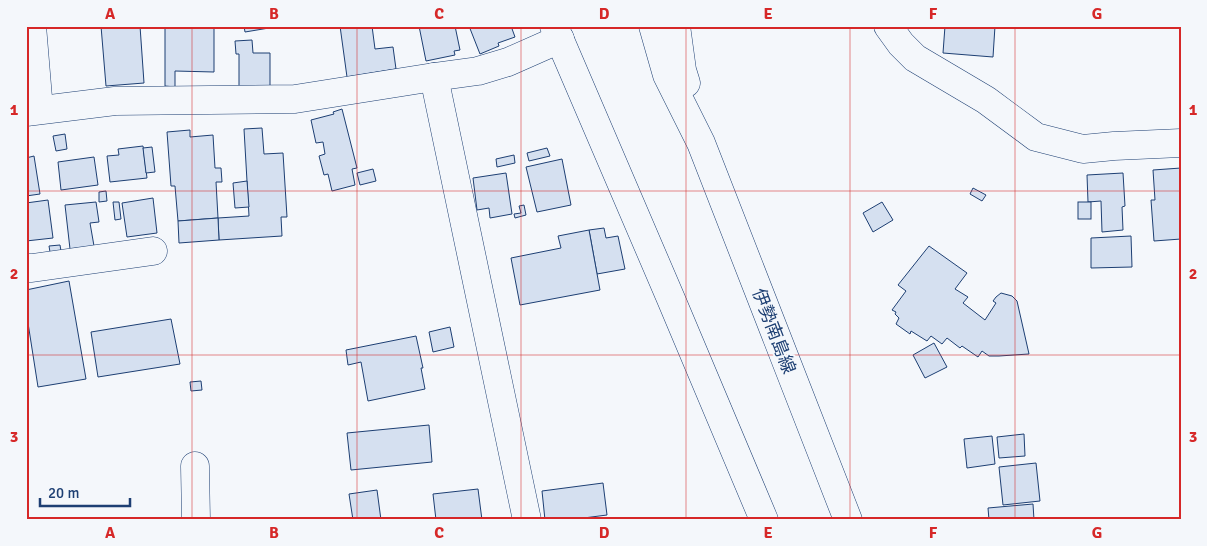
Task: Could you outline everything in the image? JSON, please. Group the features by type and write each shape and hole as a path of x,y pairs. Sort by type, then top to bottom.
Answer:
{"street":[{"path":"32,26 33,111 115,101 295,99 434,76 478,71 500,64 557,32 764,520"},
{"name":"伊勢南島線","path":"653,26 668,75 701,143 848,520"},
{"name":"伊勢南島線","path":"676,26 682,70 701,143"},
{"path":"888,26 901,44 915,58 986,100 1036,136 1083,149 1181,143"},
{"path":"434,76 527,520"},
{"path":"26,268 153,251"},
{"path":"195,466 196,520"}],"building":[{"path":"101,26 140,26 144,83 106,86"},
{"path":"165,26 214,26 214,72 175,71 175,87 165,86"},
{"path":"244,26 281,26 245,32"},
{"path":"340,26 372,26 375,49 393,47 396,69 347,77"},
{"path":"419,26 455,26 460,50 454,51 455,55 426,61"},
{"path":"469,26 511,26 515,37 498,43 499,46 480,54"},
{"path":"945,26 995,26 993,57 943,53"},
{"path":"252,40 253,53 270,53 270,87 239,88 239,54 236,54 235,41"},
{"path":"342,109 357,168 352,169 355,185 332,191 328,174 324,175 319,156 325,154 323,142 316,143 311,120 334,114 333,112"},
{"path":"262,128 264,154 283,153 287,217 281,217 282,236 219,240 218,218 249,216 244,129"},
{"path":"190,130 190,137 213,135 215,168 221,168 222,182 216,182 218,218 178,221 175,186 171,186 167,132"},
{"path":"65,134 67,149 56,151 53,136"},
{"path":"143,146 147,178 110,182 107,156 119,155 118,149"},
{"path":"152,147 155,172 146,173 143,148"},
{"path":"547,148 550,156 529,161 527,153"},
{"path":"514,155 515,163 497,167 496,159"},
{"path":"34,156 40,194 26,196 26,158"},
{"path":"94,157 98,185 61,190 58,162"},
{"path":"562,159 571,205 537,212 526,167"},
{"path":"1181,168 1181,239 1154,241 1151,200 1155,200 1153,170"},
{"path":"373,169 376,181 360,185 357,173"},
{"path":"506,173 512,214 490,218 489,208 477,210 473,178"},
{"path":"1123,173 1125,206 1122,207 1123,230 1102,232 1101,201 1088,202 1087,175"},
{"path":"247,181 249,207 235,208 233,183"},
{"path":"973,188 986,195 982,201 970,194"},
{"path":"106,191 107,201 99,202 99,192"},
{"path":"153,198 157,233 127,237 122,203"},
{"path":"48,200 53,238 26,241 26,203"},
{"path":"96,202 99,222 90,223 94,246 70,249 65,205"},
{"path":"113,202 119,202 121,219 115,220"},
{"path":"882,202 893,220 873,232 863,213"},
{"path":"1078,202 1091,202 1091,219 1078,219"},
{"path":"524,205 526,215 515,218 514,214 521,213 519,206"},
{"path":"218,218 219,240 179,243 178,221"},
{"path":"604,228 606,238 618,236 625,269 597,274 589,230"},
{"path":"589,230 600,290 520,305 511,258 561,248 558,236"},
{"path":"1131,236 1132,267 1091,268 1091,238"},
{"path":"60,245 61,251 50,252 49,246"},
{"path":"929,246 967,273 955,289 968,297 963,303 985,320 996,303 993,301 1001,293 1012,296 1017,301 1029,354 989,356 982,351 978,357 962,346 960,348 947,338 942,344 931,336 927,341 911,331 910,334 896,324 899,318 895,314 896,312 892,310 906,291 898,285"},
{"path":"69,281 86,379 38,387 28,323 26,324 26,290"},
{"path":"171,319 180,364 98,377 91,332"},
{"path":"450,327 454,347 433,352 429,332"},
{"path":"416,336 423,368 421,368 425,389 368,401 361,362 348,365 346,350"},
{"path":"934,343 947,367 925,378 913,355"},
{"path":"201,381 202,390 191,391 190,382"},
{"path":"429,425 432,462 351,470 347,433"},
{"path":"1024,434 1025,456 999,458 997,437"},
{"path":"992,436 995,464 967,468 964,439"},
{"path":"1036,463 1040,501 1003,505 999,467"},
{"path":"603,483 607,515 568,520 545,520 542,491"},
{"path":"478,489 482,520 436,520 433,494"},
{"path":"377,490 381,520 353,520 349,494"},
{"path":"1033,504 1034,520 989,520 988,508"}]}
